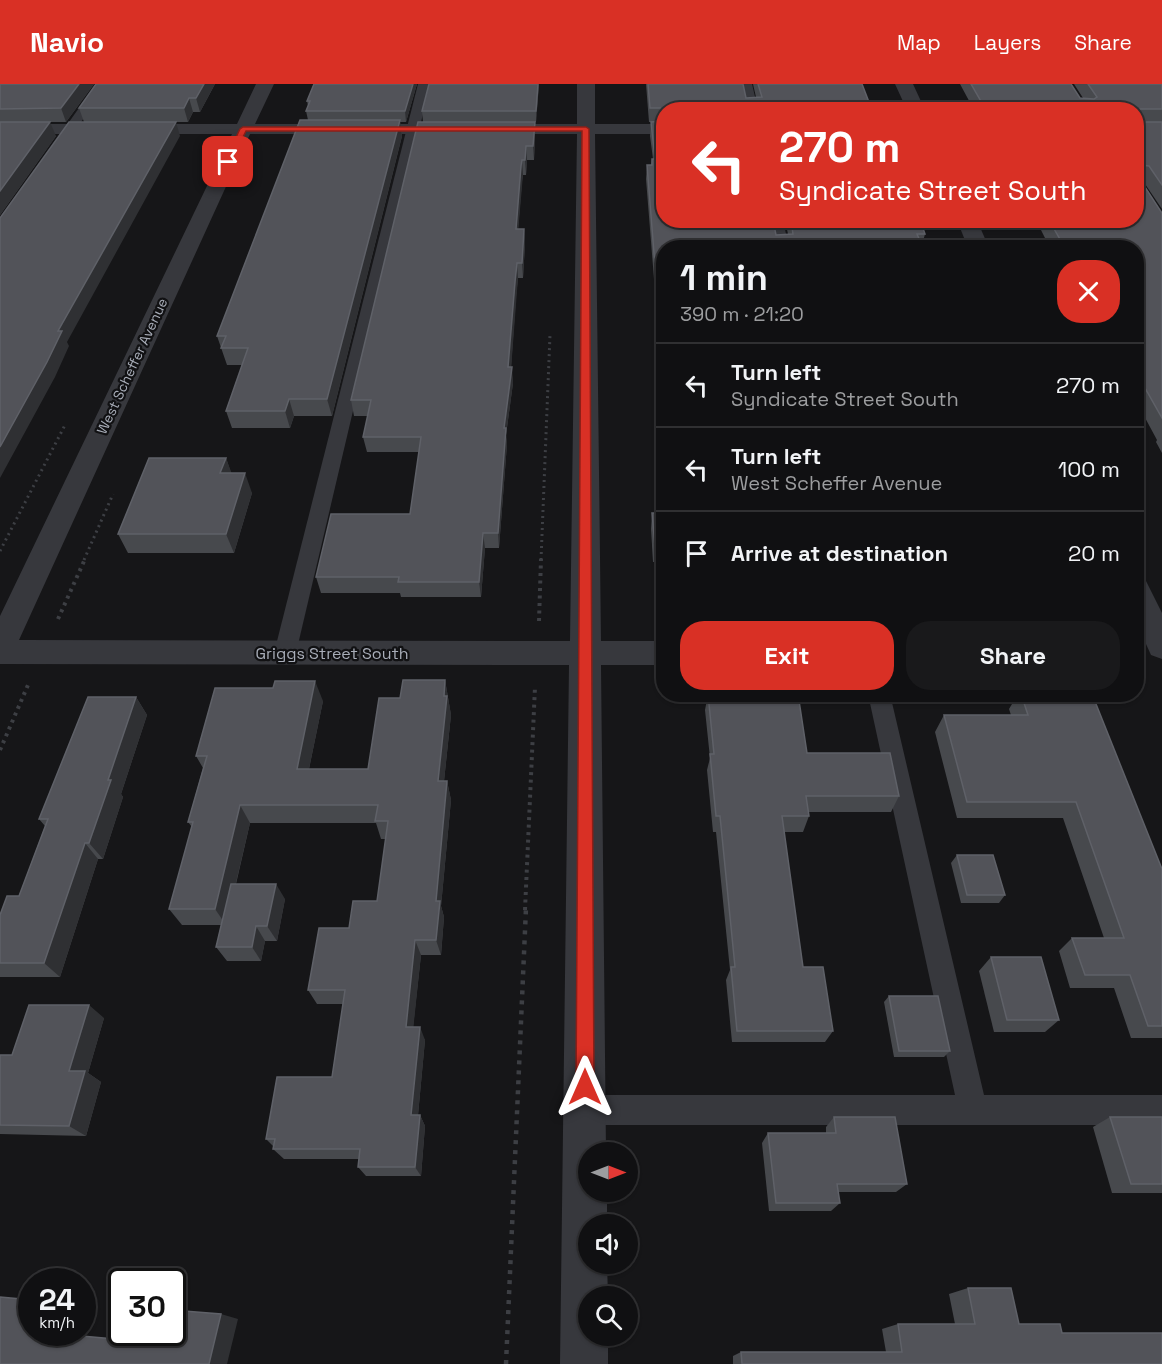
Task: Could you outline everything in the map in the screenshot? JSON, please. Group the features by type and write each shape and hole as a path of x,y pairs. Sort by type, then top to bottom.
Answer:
{"street":[{"name":"West Scheffer Avenue","path":"0,648 265,84"},
{"path":"584,1364 586,84"},
{"path":"904,84 912,102"},
{"path":"0,129 656,129"},
{"path":"1144,608 1162,647"},
{"name":"Griggs Street South","path":"0,652 656,653"},
{"path":"1144,654 1162,654"}],"lane":[{"path":"48,161 102,84"},
{"path":"285,653 424,84"},
{"path":"746,84 750,102"},
{"path":"881,702 973,1110"},
{"path":"585,1110 1162,1110"}],"path":[{"path":"539,621 550,331"},
{"path":"0,750 31,679"},
{"path":"506,1364 535,683"}],"building":[{"path":"0,84 79,84 61,108 0,109"},
{"path":"96,84 204,84 196,98 189,98 184,108 79,108"},
{"path":"314,84 413,84 405,111 306,111 310,101 307,101"},
{"path":"429,84 538,84 536,111 422,111"},
{"path":"648,84 743,84 746,98 762,97 758,84 862,84 869,102 656,102 656,108 650,108"},
{"path":"971,84 1071,84 1080,98 1094,99 1097,97 1088,84 1162,84 1162,109 1144,109 1144,102 981,102"},
{"path":"300,120 400,120 327,399 289,399 285,411 226,411 248,348 221,348 226,336 217,336"},
{"path":"0,122 50,122 0,191"},
{"path":"69,122 176,122 58,331 62,331 47,362 0,447 0,218"},
{"path":"418,122 535,122 533,146 526,146 525,160 522,160 521,166 516,229 524,229 522,263 517,263 515,282 508,367 512,367 504,428 506,428 498,533 483,533 479,582 398,582 399,577 316,577 331,514 410,514 421,437 363,437 371,400 351,400"},
{"path":"651,122 656,122 656,228 775,228 776,235 793,234 792,228 923,228 925,234 917,234 920,240 656,240 656,278 647,165 652,165 652,159 655,159"},
{"path":"1144,122 1162,122 1162,185 1149,166 1144,165"},
{"path":"1144,186 1162,213 1162,418 1144,386 1144,240 1060,240 1054,228 1144,228"},
{"path":"149,458 226,458 220,473 245,473 226,534 118,534"},
{"path":"652,513 656,513 655,546"},
{"path":"403,680 445,680 444,696 447,696 438,781 447,781 436,901 440,901 436,940 415,940 406,1027 420,1027 411,1115 420,1115 415,1167 358,1167 360,1149 273,1149 275,1139 266,1139 277,1077 332,1077 345,990 308,990 319,928 349,928 353,901 377,901 388,821 375,821 378,805 240,805 215,909 169,909 193,822 188,822 207,756 196,756 215,688 273,688 275,681 315,681 297,769 368,769 379,698 400,698"},
{"path":"88,697 136,697 108,780 111,780 89,843 85,843 44,963 0,963 0,915 7,896 19,896 48,819 39,819"},
{"path":"709,702 799,702 807,753 890,753 899,796 806,796 809,816 782,816 803,967 823,967 833,1031 737,1031 731,967 735,967 720,816 716,816 710,754 714,754"},
{"path":"1024,702 1095,702 1162,869 1162,1026 1148,1026 1130,975 1085,975 1072,938 1124,938 1076,802 967,802 944,715 1028,715"},
{"path":"957,855 993,855 1005,895 967,895"},
{"path":"231,884 276,884 267,926 256,926 252,947 216,947"},
{"path":"991,957 1041,957 1059,1020 1007,1020"},
{"path":"889,996 938,996 950,1051 899,1051"},
{"path":"29,1005 89,1005 69,1071 85,1071 69,1126 0,1125 0,1055 12,1055"},
{"path":"834,1117 895,1117 907,1184 837,1184 840,1203 776,1203 768,1133 836,1133"},
{"path":"1110,1117 1162,1117 1162,1184 1131,1184"},
{"path":"968,1288 1011,1288 1019,1324 1060,1324 1062,1333 1162,1333 1162,1364 742,1364 741,1352 902,1352 898,1324 975,1324"},
{"path":"0,1297 18,1299 18,1346 96,1346 96,1337 108,1338 108,1346 186,1346 186,1311 221,1314 209,1364 0,1364"}],"route":[{"path":"228,162 243,129 586,129 585,1087"}]}
